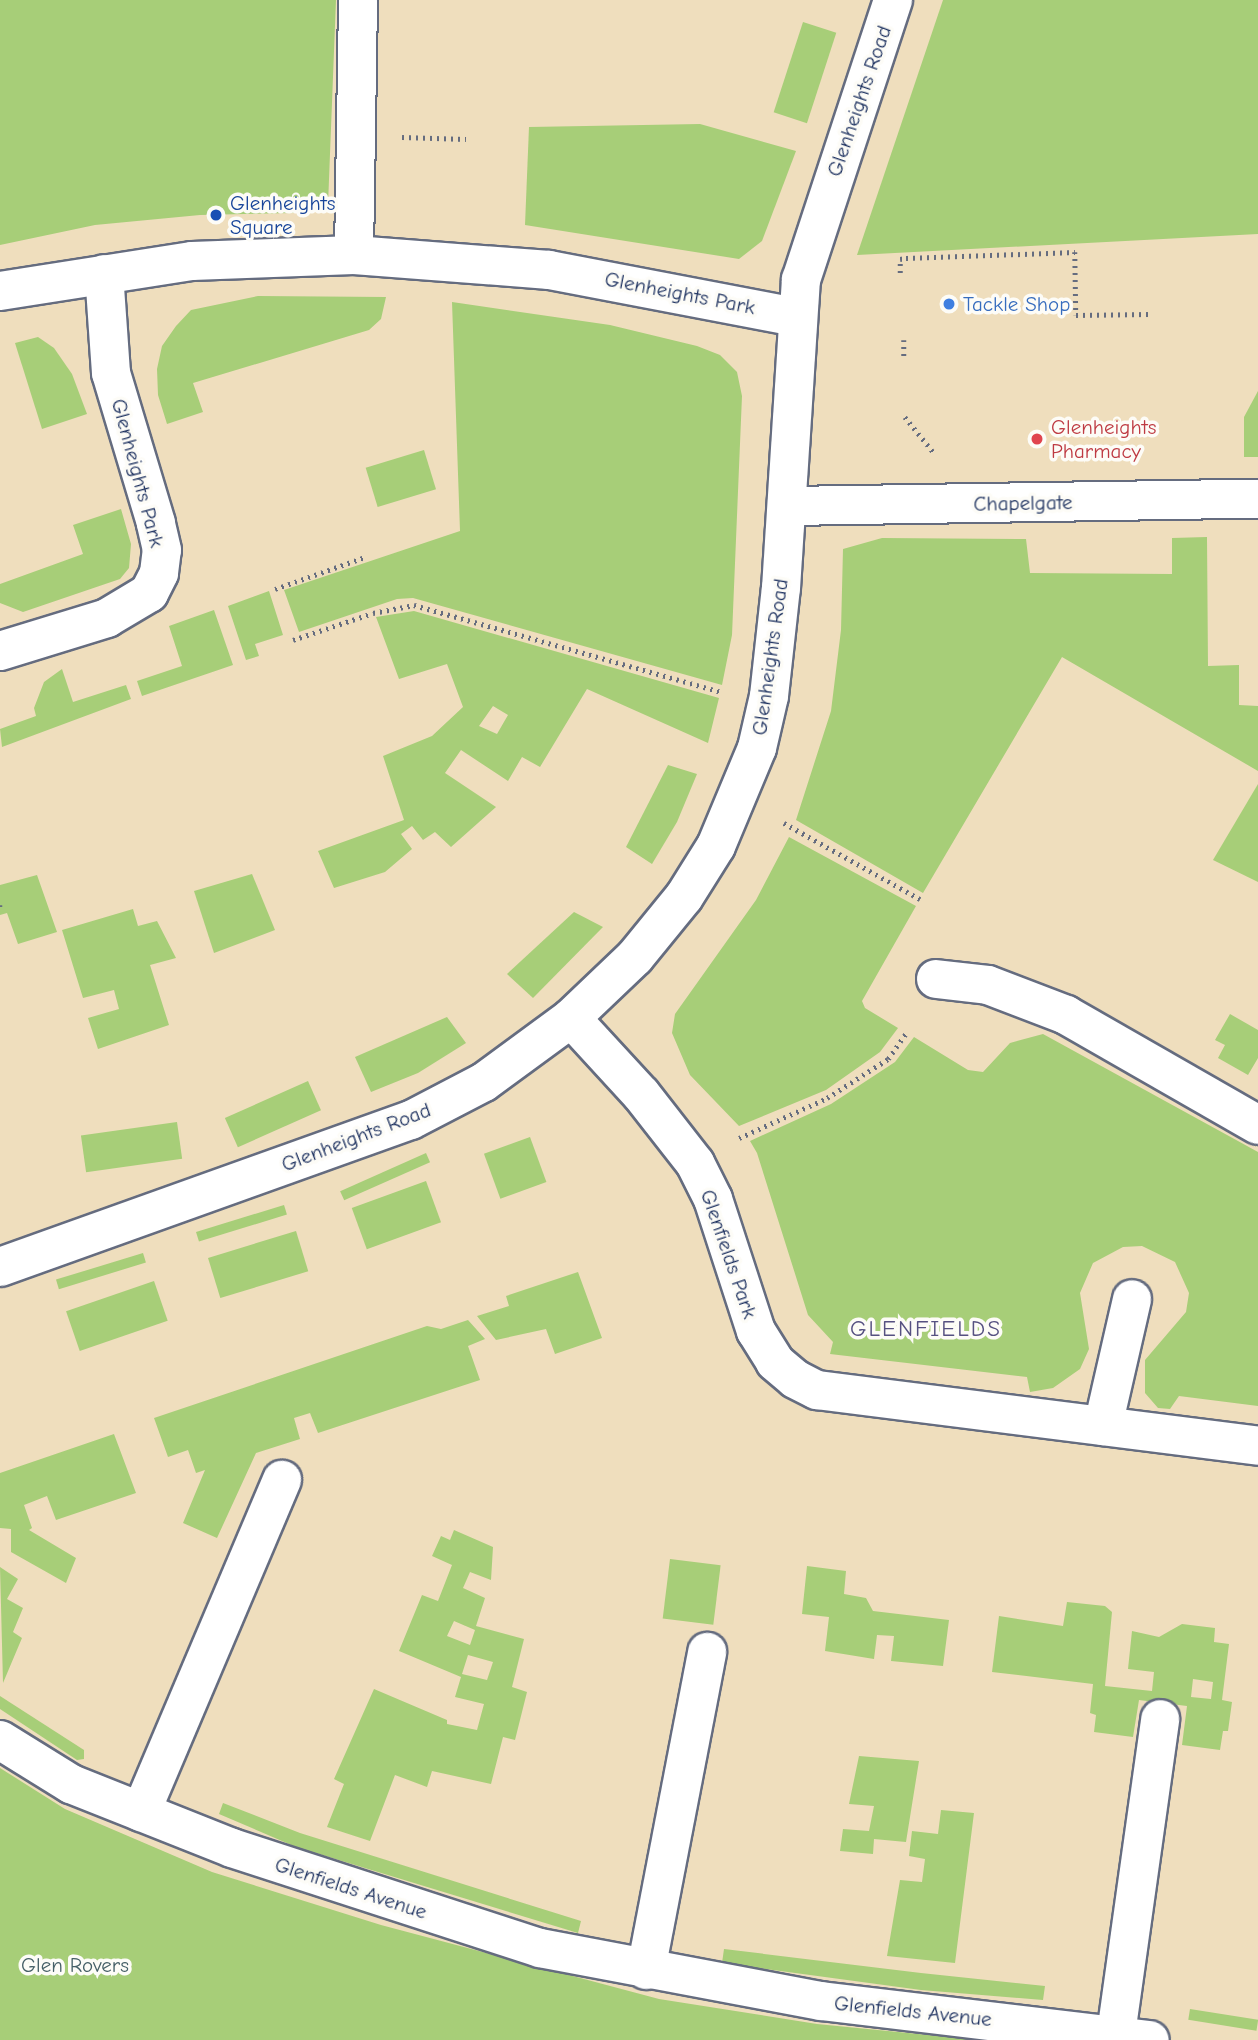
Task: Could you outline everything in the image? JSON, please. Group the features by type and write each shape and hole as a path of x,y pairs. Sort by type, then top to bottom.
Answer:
{"street":[{"path":"354,255 358,0"},
{"name":"Glenheights Road","path":"0,1267 411,1120 484,1082 571,1018 635,957 684,897 716,846 757,748 769,696 788,506 796,317 815,229 893,0"},
{"name":"Glenheights Park","path":"0,291 192,261 354,255 550,270 796,317"},
{"name":"Glenheights Park","path":"0,651 107,618 149,593 159,573 162,550 156,523 111,373 104,274"},
{"name":"Chapelgate","path":"788,506 1258,499"},
{"path":"936,979 988,985 1066,1015 1258,1125"},
{"name":"Glenfields Park","path":"571,1018 641,1094 695,1163 713,1199 756,1331 775,1362 795,1379 817,1390 1258,1446"},
{"path":"1103,1426 1132,1299"},
{"path":"141,1812 282,1480"},
{"path":"646,1970 707,1652"},
{"name":"Glenfields Avenue","path":"0,1740 71,1784 141,1812 381,1899 540,1948 821,2001 1133,2037 1160,1719"}],"path":[{"path":"398,137 467,139"},
{"path":"900,273 900,259 906,258 1075,252 1076,315 1150,314"},
{"path":"904,340 904,360"},
{"path":"905,417 938,457"},
{"path":"275,589 365,557"},
{"path":"293,640 373,613 414,605 730,694"},
{"path":"784,823 920,899"},
{"path":"739,1138 827,1098 888,1059 906,1032"}],"green space":[{"path":"0,0 336,0 328,205 293,213 200,215 95,225 0,245"},
{"path":"943,0 1258,0 1258,234 857,255"},
{"path":"803,22 836,33 807,123 774,112"},
{"path":"700,124 796,151 762,241 739,259 525,225 529,127"},
{"path":"258,296 386,297 381,319 369,330 193,383 203,412 167,424 158,395 157,369 162,346 176,326 191,310"},
{"path":"452,302 610,325 697,346 720,355 737,372 742,396 732,635 722,685 413,598 397,599 299,632 284,590 460,531"},
{"path":"38,337 54,348 72,374 87,414 42,429 15,343"},
{"path":"1258,391 1258,457 1244,457 1244,417"},
{"path":"424,450 436,489 378,507 366,468"},
{"path":"121,509 131,544 129,568 120,579 23,612 0,603 0,584 83,554 73,525"},
{"path":"1207,537 1208,666 1239,665 1239,705 1258,706 1258,771 1062,657 923,893 796,820 831,711 841,630 843,549 882,538 1026,539 1030,573 1172,574 1172,538"},
{"path":"269,591 283,635 255,644 259,656 246,660 228,606"},
{"path":"214,610 233,665 142,696 137,681 182,666 169,626"},
{"path":"414,611 719,698 708,743 587,689 540,767 522,757 508,781 461,750 445,773 496,807 451,847 435,832 423,840 412,826 401,834 412,849 385,872 334,888 318,851 404,820 383,756 432,736 463,707 447,664 399,679 376,617","holes":["493,706 508,715 497,734 479,726"]},
{"path":"62,669 73,702 126,685 131,699 2,747 0,729 36,716 34,708 44,682"},
{"path":"668,765 697,774 677,822 652,864 626,847"},
{"path":"1258,784 1258,882 1213,860"},
{"path":"789,837 916,906 862,1001 865,1008 898,1028 880,1052 826,1090 739,1126 690,1075 672,1033 675,1014 756,900"},
{"path":"252,874 275,930 214,953 194,891"},
{"path":"37,875 57,932 18,944 7,913 0,915 0,885"},
{"path":"133,909 138,926 157,921 176,958 150,965 169,1025 98,1049 88,1018 119,1009 114,990 83,998 62,930"},
{"path":"574,912 603,927 533,998 507,974"},
{"path":"1230,1014 1258,1030 1258,1058 1248,1075 1218,1058 1225,1045 1215,1040"},
{"path":"447,1017 466,1043 418,1073 371,1092 355,1057"},
{"path":"1043,1034 1258,1152 1258,1406 1179,1396 1170,1409 1158,1408 1145,1393 1145,1360 1186,1312 1189,1293 1175,1262 1142,1246 1123,1247 1093,1263 1080,1293 1089,1349 1080,1369 1053,1388 1030,1392 1027,1377 830,1354 833,1342 808,1315 757,1153 750,1141 831,1104 895,1062 914,1037 968,1070 983,1072 1010,1043"},
{"path":"308,1081 321,1110 238,1147 225,1118"},
{"path":"177,1122 182,1159 86,1172 81,1135"},
{"path":"530,1137 546,1182 500,1199 484,1154"},
{"path":"426,1153 430,1162 344,1200 340,1191"},
{"path":"426,1181 441,1222 367,1249 352,1208"},
{"path":"284,1205 287,1215 199,1241 196,1232"},
{"path":"296,1231 308,1271 220,1298 208,1258"},
{"path":"143,1253 146,1263 59,1289 56,1280"},
{"path":"578,1272 602,1338 555,1354 546,1329 496,1340 477,1316 509,1306 506,1296"},
{"path":"154,1281 168,1321 80,1351 66,1311"},
{"path":"468,1320 485,1339 468,1346 480,1380 318,1433 310,1413 294,1418 300,1439 256,1453 217,1538 183,1523 205,1470 196,1473 188,1450 168,1457 154,1418 427,1326 441,1329"},
{"path":"114,1434 136,1493 56,1520 47,1496 24,1505 32,1528 29,1530 76,1558 66,1583 11,1552 11,1529 0,1528 0,1473"},
{"path":"454,1530 493,1547 491,1580 470,1572 463,1588 485,1598 476,1626 524,1639 512,1687 527,1692 515,1740 503,1737 491,1784 432,1771 427,1787 395,1775 370,1841 327,1827 344,1784 334,1779 374,1689 447,1720 447,1724 477,1730 484,1704 455,1697 461,1677 399,1651 422,1595 438,1601 452,1565 432,1556 441,1536 450,1540","holes":["454,1621 475,1630 470,1645 447,1636","468,1655 493,1662 487,1680 462,1674"]},
{"path":"670,1559 721,1565 713,1625 663,1619"},
{"path":"807,1566 846,1571 844,1594 866,1598 873,1611 949,1620 943,1666 891,1661 894,1636 877,1635 874,1659 825,1651 829,1617 802,1614"},
{"path":"0,1567 18,1579 7,1599 23,1608 13,1632 22,1638 3,1683"},
{"path":"1067,1602 1105,1606 1112,1612 1105,1686 1152,1691 1154,1672 1128,1669 1132,1631 1159,1637 1182,1624 1215,1628 1214,1642 1229,1644 1222,1700 1232,1702 1228,1731 1223,1731 1220,1750 1182,1745 1187,1706 1139,1700 1133,1737 1094,1732 1096,1715 1090,1713 1093,1684 992,1672 999,1616 1063,1626","holes":["1193,1679 1213,1682 1211,1699 1191,1697"]},
{"path":"0,1696 84,1750 84,1759 77,1760 0,1709"},
{"path":"859,1756 919,1761 906,1842 874,1839 873,1854 840,1851 843,1829 869,1831 874,1806 849,1804"},
{"name":"Glen Rovers","path":"0,1768 65,1809 212,1872 381,1925 659,1999 817,2024 979,2040 0,2040"},
{"path":"223,1803 300,1833 581,1921 578,1933 296,1847 219,1814"},
{"path":"941,1810 974,1813 955,1963 887,1956 900,1880 922,1882 925,1859 909,1856 912,1831 938,1834"},
{"path":"724,1949 1045,1986 1043,2000 921,1990 722,1963"},
{"path":"1190,2009 1258,2020 1256,2031 1188,2020"}],"place":[{"name":"Glenheights Square","path":"216,215"},
{"name":"Tackle Shop","path":"949,304"},
{"name":"Glenheights Pharmacy","path":"1037,439"}],"district":[{"name":"GLENFIELDS","path":"926,1329"}]}
